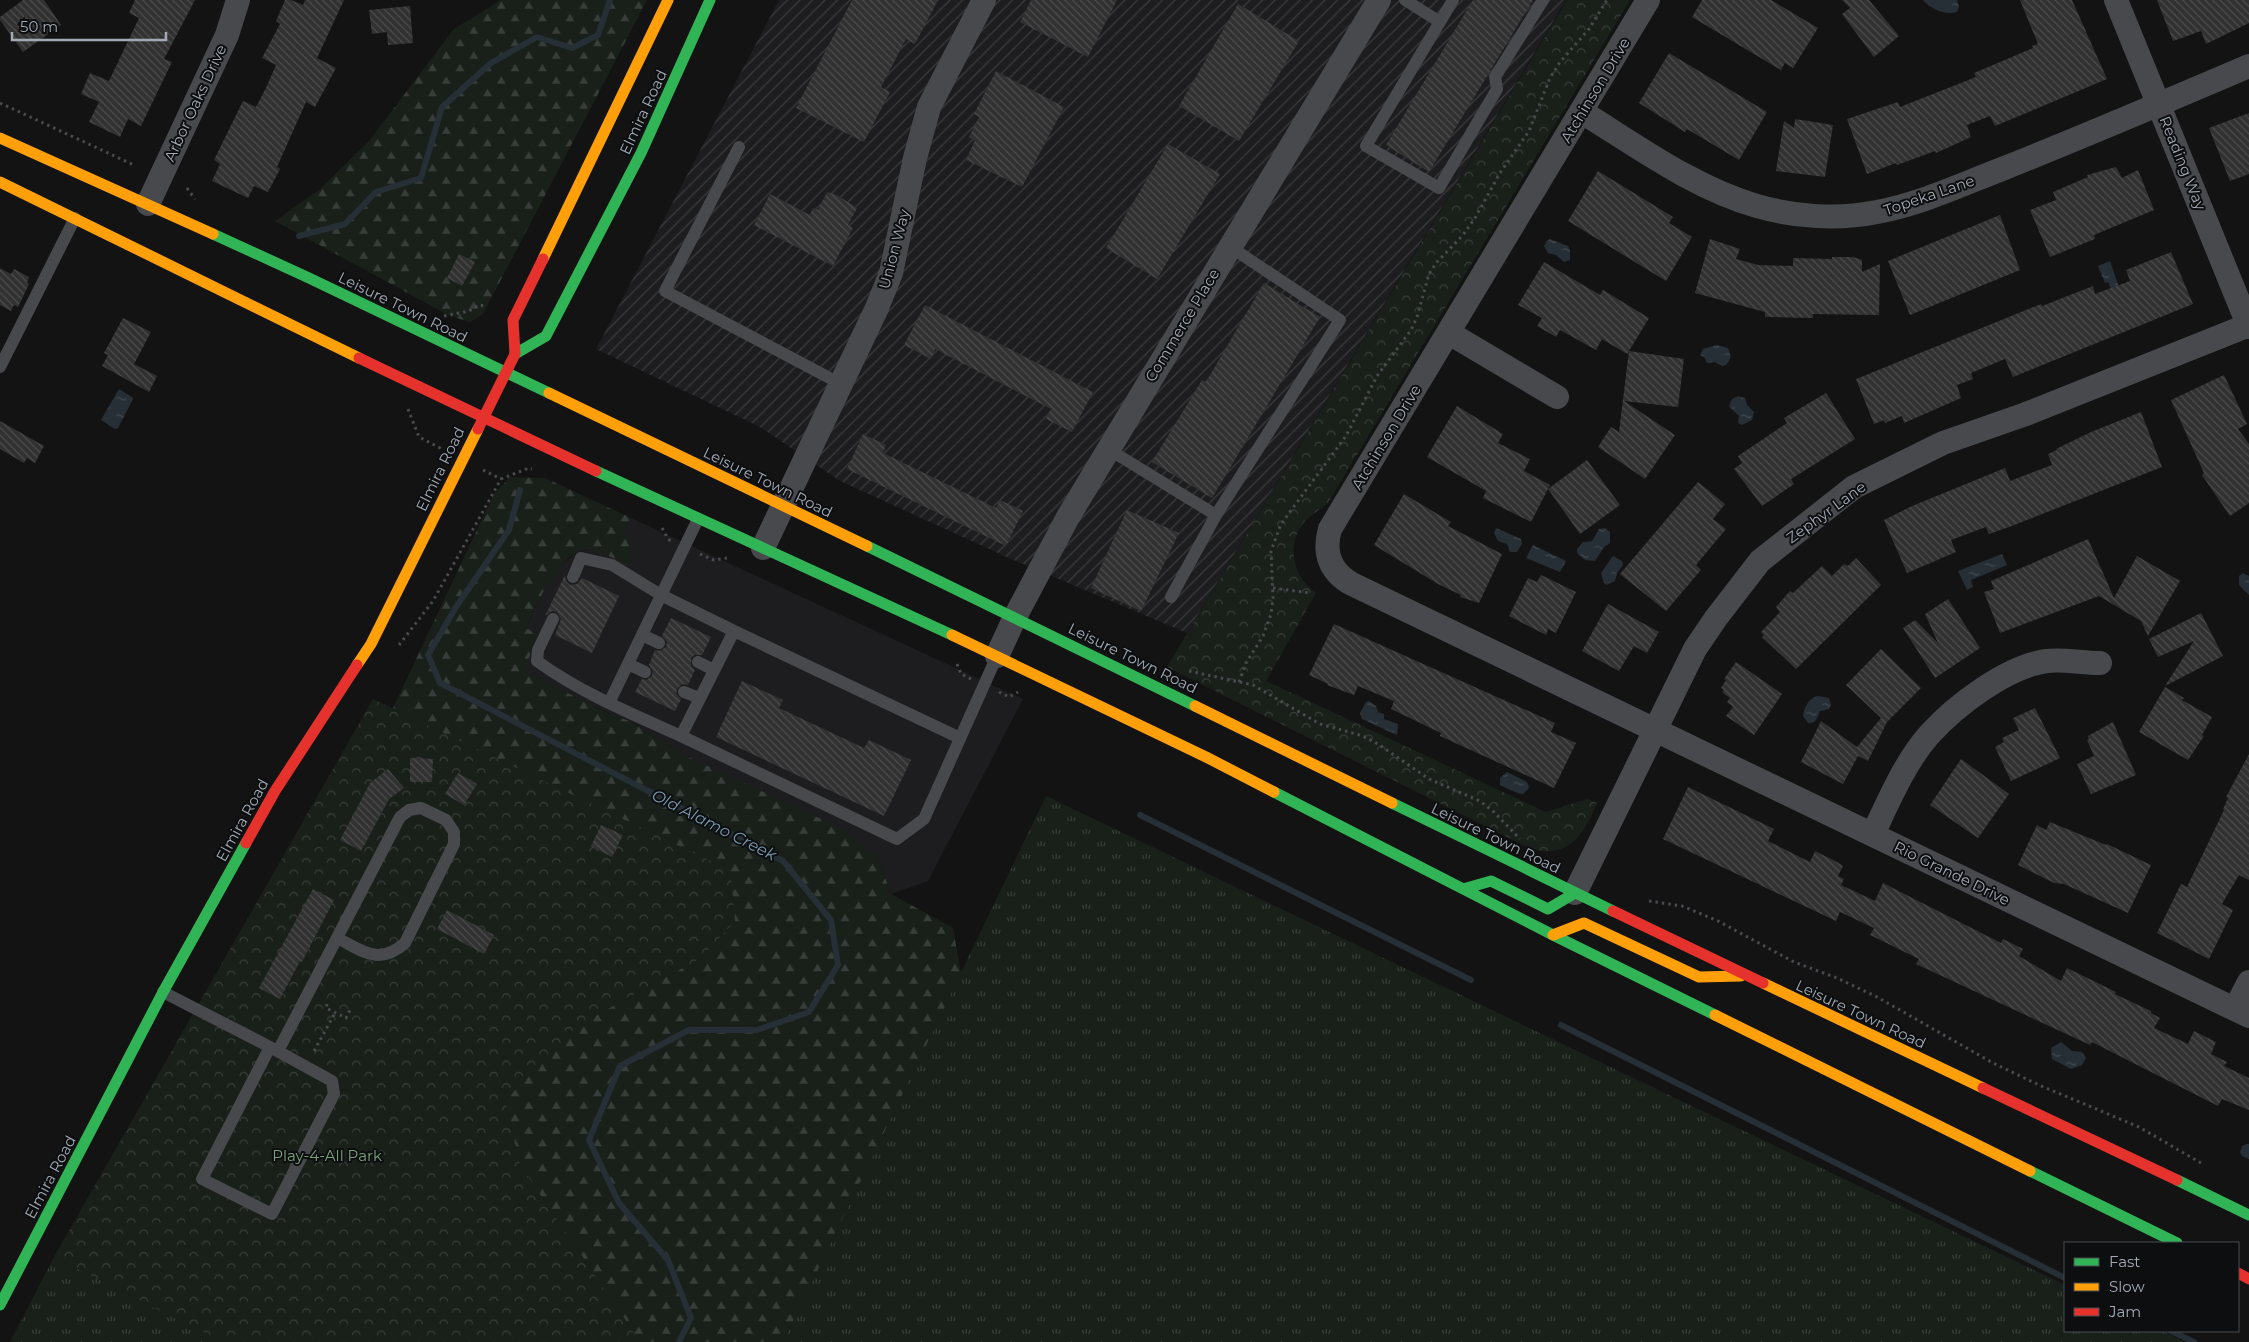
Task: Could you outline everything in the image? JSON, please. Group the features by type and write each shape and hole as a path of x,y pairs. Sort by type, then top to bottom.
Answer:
{"main road":[{"name":"Elmira Road","path":"515,354 513,320 668,0"},
{"name":"Elmira Road","path":"0,1305 163,992 275,791 370,644 515,354 546,336 641,152 710,0"},
{"name":"Leisure Town Road","path":"0,138 308,278 505,372 1016,617 1574,894 2249,1215"},
{"path":"0,182 482,418 998,656 1206,757 1462,890 2175,1242"},
{"path":"1462,890 1491,882 1548,909 1574,894"},
{"path":"1553,935 1584,923 1699,977 1745,976"}],"street":[{"name":"Arbor Oaks Drive","path":"148,204 227,35 238,0"},
{"name":"Union Way","path":"763,548 876,310 891,273 915,158 929,107 984,0"},
{"name":"Commerce Place","path":"998,656 1068,517 1229,246 1379,0"},
{"name":"Atchinson Drive","path":"1648,0 1330,530 1327,549 1332,568 1343,579 1352,584 1655,729"},
{"name":"Reading Way","path":"2116,0 2249,325"},
{"name":"Topeka Lane","path":"1582,112 1686,175 1726,195 1758,206 1801,215 1846,216 1876,213 1911,204 2043,153 2249,66"},
{"name":"Zephyr Lane","path":"1574,894 1695,649 1716,618 1760,561 1854,487 1943,443 2026,414 2249,325"},
{"path":"1449,333 1557,397"},
{"path":"1873,834 1901,778 1929,736 1974,695 2014,670 2047,661 2100,663"},
{"name":"Rio Grande Drive","path":"1655,729 2242,1013"},
{"path":"2242,1013 2249,982"}],"lane":[{"path":"1405,0 1440,22"},
{"path":"1453,0 1366,146 1439,188 1497,89 1495,78 1543,0"},
{"path":"739,147 664,291 841,384"},
{"path":"0,367 75,218"},
{"path":"1171,597 1216,515 1340,320 1229,246"},
{"path":"1108,449 1216,515"},
{"path":"609,703 698,519"},
{"path":"573,577 581,558 612,565 661,594 734,631 960,738"},
{"path":"553,619 538,650 537,661 555,674 609,703 897,839 924,819 998,656"},
{"path":"681,736 734,631"},
{"path":"642,635 659,643"},
{"path":"698,662 714,670"},
{"path":"628,664 645,672"},
{"path":"684,692 699,698"},
{"path":"163,992 274,1049 332,1081 334,1094 272,1214 202,1179 274,1049 337,938 400,817 409,810 421,808 446,820 454,832 454,844 405,943 394,952 383,956 370,954 337,938"}],"path":[{"path":"1239,682 1246,663 1263,636 1270,619 1273,607 1271,550 1281,524 1346,436 1377,376 1411,330 1417,317 1429,274 1436,262 1463,235 1475,218 1500,173 1529,131 1550,78 1560,62 1588,29 1607,0"},
{"path":"0,103 134,165"},
{"path":"1273,588 1310,593"},
{"path":"1189,671 1239,682 1264,692 1320,724 1363,736 1429,779 1480,801 1494,812 1522,841"},
{"path":"1645,900 1682,906 1718,921 1794,962 1837,978 1877,998 1993,1063 2039,1085 2139,1127 2204,1165"},
{"path":"328,1004 326,1008 346,1018 350,1010"},
{"path":"314,1051 335,1013"}],"shaded area":[{"path":"779,0 1566,0 1187,633 1009,558 840,481 760,427 596,349"},
{"path":"631,518 1023,699 928,881 891,894 878,858 682,754 632,722 610,714 522,671 539,635 526,628 546,585 556,569 576,553 592,549 624,530"}],"green space":[{"path":"501,0 647,0 483,314 470,322 450,316 275,221 319,190 369,141 454,29"},
{"path":"1567,0 1630,0 1328,503 1308,518 1299,529 1295,539 1294,559 1301,578 1316,593 1266,681 1546,812 1587,799 1597,803 1586,825 1573,842 1554,851 1543,851 1529,848 1167,667"},
{"path":"510,477 545,478 631,518 624,530 635,551 628,566 606,554 593,550 581,551 570,557 560,566 543,592 526,628 539,635 523,671 610,714 632,722 682,754 838,827 878,858 891,894 953,928 961,973 783,1342 638,1342 639,1340 520,1165 505,1100 580,1024 701,958 735,921 393,708 494,494"},
{"name":"Play-4-All Park","path":"373,699 727,869 731,876 735,921 701,958 580,1024 505,1100 520,1165 639,1340 638,1342 222,1342 54,1257"},
{"path":"1046,796 2064,1285 2064,1332 2164,1332 2185,1342 783,1342"},
{"path":"54,1257 222,1342 10,1342"}],"water":[{"path":"1923,0 1957,0 1959,7 1957,12 1948,13 1933,8"},
{"path":"1550,239 1568,246 1570,260 1564,262 1556,255 1548,253 1544,246"},
{"path":"2110,261 2122,296 2115,299 2108,282 2105,283 2098,266"},
{"path":"1717,345 1728,348 1730,357 1726,365 1722,366 1715,362 1707,363 1705,358 1700,355 1703,349"},
{"path":"119,389 133,399 118,428 115,429 101,420"},
{"path":"1738,396 1745,398 1747,405 1754,412 1752,420 1742,425 1738,423 1739,416 1729,406 1732,399"},
{"path":"1496,528 1521,539 1522,544 1517,552 1510,552 1507,544 1498,541 1494,533"},
{"path":"1605,528 1610,532 1610,543 1604,547 1595,561 1585,560 1577,553 1577,549 1583,542 1592,541 1599,529"},
{"path":"1533,545 1566,561 1560,572 1526,558"},
{"path":"2002,554 2007,565 1971,580 1973,587 1967,590 1958,571"},
{"path":"1613,556 1622,561 1623,565 1617,573 1615,581 1607,585 1604,583 1601,573"},
{"path":"2243,573 2249,576 2249,595 2239,585 2239,576"},
{"path":"1818,696 1829,698 1831,705 1829,709 1820,711 1815,721 1808,723 1803,716 1805,709 1810,701"},
{"path":"1369,701 1376,706 1378,712 1384,714 1384,719 1398,724 1397,735 1362,719 1360,713 1366,702"},
{"path":"1507,772 1527,782 1529,788 1523,794 1500,785 1500,778"},
{"path":"2061,1042 2072,1051 2082,1052 2086,1058 2082,1065 2071,1069 2052,1059 2051,1048"},
{"path":"2249,1144 2249,1159 2242,1156 2240,1152 2242,1146"}],"building":[{"path":"23,0 44,0 61,25 23,52 0,20 0,17"},
{"path":"135,0 195,0 164,59 172,62 141,126 128,119 120,137 89,122 99,102 81,94 90,73 109,81 139,18 129,13"},
{"path":"285,0 291,0 303,5 305,0 344,0 317,58 336,68 315,107 306,102 277,167 280,169 268,192 254,186 248,198 212,181 220,164 214,160 243,101 256,107 266,88 276,65 262,58 280,24 276,21"},
{"path":"852,0 938,0 915,44 906,39 881,87 890,92 864,142 796,108"},
{"path":"1031,0 1117,0 1088,57 1020,22"},
{"path":"1473,0 1533,0 1429,172 1386,145"},
{"path":"1702,0 1771,0 1818,28 1793,68 1785,63 1781,70 1692,17"},
{"path":"1842,0 1869,0 1899,36 1874,57 1842,14 1850,8"},
{"path":"2020,0 2072,0 2107,79 1995,126 1990,116 1967,125 1971,137 1936,153 1935,151 1867,174 1847,119 1898,102 1900,107 1976,77 1974,73 2033,48 2032,46 2038,44"},
{"path":"2157,0 2249,0 2249,23 2206,44 2201,31 2173,41"},
{"path":"1238,4 1299,41 1239,141 1179,106"},
{"path":"410,6 413,43 388,45 387,32 372,34 369,10"},
{"path":"1669,53 1767,112 1739,160 1687,129 1685,132 1639,103"},
{"path":"996,71 1064,107 1022,187 966,160 975,140 969,137 979,117 974,114"},
{"path":"2249,113 2249,174 2230,181 2209,128"},
{"path":"1795,119 1833,125 1825,177 1776,171 1784,121 1794,128"},
{"path":"1168,144 1220,174 1157,279 1106,248"},
{"path":"2116,167 2122,178 2138,170 2154,210 2094,235 2095,239 2050,257 2030,210 2056,200 2053,192 2088,177 2087,175"},
{"path":"1598,171 1673,217 1669,223 1692,237 1666,281 1568,221"},
{"path":"827,192 837,195 857,208 848,225 853,228 833,266 754,225 770,194 810,215 813,208 818,210"},
{"path":"2000,215 2020,270 1910,315 1888,261"},
{"path":"1710,239 1740,249 1736,259 1758,265 1793,266 1793,258 1832,259 1832,257 1853,257 1862,260 1862,272 1880,264 1879,315 1813,314 1813,318 1765,317 1765,312 1695,293"},
{"path":"2171,252 2193,304 2013,377 2005,359 1971,373 1973,379 1957,385 1961,398 1904,423 1902,416 1885,423 1884,420 1874,424 1856,379 2041,304 2042,306 2093,286 2095,294 2130,281 2126,270"},
{"path":"459,254 475,262 462,286 447,278"},
{"path":"1544,262 1600,295 1603,290 1649,318 1627,354 1602,339 1596,350 1560,330 1556,337 1537,326 1542,318 1518,305"},
{"path":"0,268 11,274 14,269 29,277 27,283 29,284 18,307 14,305 11,311 0,305"},
{"path":"1264,283 1320,317 1212,498 1152,462 1202,380 1206,382"},
{"path":"925,305 1093,392 1072,432 1046,419 1051,409 935,349 931,359 904,345"},
{"path":"123,318 151,332 134,364 157,376 149,392 102,366 108,355 104,353"},
{"path":"1629,351 1684,359 1678,407 1624,401 1675,435 1645,479 1598,447 1611,427 1619,432"},
{"path":"2224,375 2247,424 2238,429 2249,444 2249,503 2230,516 2202,475 2204,473 2171,400"},
{"path":"1826,393 1855,439 1791,479 1794,484 1762,506 1734,469 1742,463 1738,456 1787,423 1784,418"},
{"path":"1457,406 1503,434 1498,443 1530,459 1524,471 1550,485 1531,522 1483,498 1486,491 1427,457"},
{"path":"2141,412 2162,467 1989,534 1986,527 1951,540 1956,552 1907,573 1884,520 1912,506 2005,468 2010,481 2052,465 2048,454 2056,449 2091,432"},
{"path":"0,421 44,446 35,463 27,458 24,463 0,449"},
{"path":"863,434 886,445 883,453 996,508 1000,500 1023,511 1006,546 847,469"},
{"path":"1587,460 1620,505 1580,534 1548,489"},
{"path":"1698,482 1725,504 1713,519 1726,529 1696,565 1701,570 1666,611 1620,574"},
{"path":"1404,494 1451,522 1448,526 1502,554 1479,603 1460,597 1461,595 1438,584 1374,545"},
{"path":"1127,510 1179,533 1141,611 1091,588"},
{"path":"2088,539 2114,598 2137,556 2180,581 2148,636 2141,621 2099,596 2000,633 1984,592 1994,589 1991,581"},
{"path":"1856,558 1881,585 1796,669 1762,637 1764,635 1761,632 1780,612 1776,607 1790,591 1793,593 1822,566 1832,576 1844,564 1848,566"},
{"path":"565,575 566,581 570,585 577,584 582,578 619,596 592,653 555,635 561,619 557,612 552,611 545,616"},
{"path":"1541,575 1576,592 1556,633 1548,629 1546,635 1509,616 1528,578 1537,582"},
{"path":"1948,599 1980,648 1935,678 1903,628 1915,620 1938,643 1925,614"},
{"path":"1608,604 1659,632 1647,653 1634,646 1619,671 1582,651"},
{"path":"2201,613 2223,656 2165,686 2194,641 2158,657 2149,639"},
{"path":"671,618 711,637 702,655 694,655 691,659 691,666 695,670 688,685 682,684 677,689 676,694 681,699 675,711 635,692 642,679 646,680 652,676 653,671 649,665 655,650 660,651 666,647 667,642 662,636"},
{"path":"1334,624 1555,723 1551,732 1576,743 1554,788 1440,736 1441,733 1391,709 1394,701 1358,686 1354,695 1327,685 1309,675"},
{"path":"1881,649 1921,688 1887,722 1868,761 1858,756 1843,784 1801,762 1821,721 1857,747 1881,718 1846,685"},
{"path":"1736,662 1782,694 1754,735 1726,716 1733,707 1727,702 1730,698 1722,692 1724,690 1721,688 1726,680 1724,679"},
{"path":"742,681 783,700 779,708 864,748 869,740 911,760 884,816 716,737"},
{"path":"2165,687 2184,698 2182,700 2212,717 2202,735 2204,736 2188,760 2139,732"},
{"path":"2035,708 2060,758 2011,781 1995,747 2004,742 2002,738 2019,730 2013,718"},
{"path":"2113,722 2136,775 2091,794 2077,764 2094,756 2087,740 2089,739 2088,736"},
{"path":"2249,754 2249,880 2239,875 2222,904 2233,910 2209,959 2157,933 2181,884 2187,887 2224,810 2228,798 2226,797"},
{"path":"410,758 433,759 432,782 410,782"},
{"path":"1961,759 2009,794 1978,838 1930,805"},
{"path":"388,769 404,788 389,799 361,851 340,840 370,783"},
{"path":"458,773 477,784 464,805 445,794"},
{"path":"1688,787 1774,829 1768,841 1810,862 1815,851 1837,862 1843,866 1838,876 1844,879 1841,885 1875,901 1883,883 2001,943 2003,939 2023,949 2019,956 2061,981 2067,968 2116,992 2115,994 2151,1011 2151,1013 2160,1018 2154,1028 2188,1044 2194,1031 2216,1042 2211,1054 2227,1062 2224,1066 2249,1078 2249,1110 2222,1099 2218,1106 2092,1042 2090,1045 1916,964 1919,959 1870,935 1874,928 1840,912 1836,921 1663,839"},
{"path":"2050,822 2107,844 2151,865 2128,913 2064,884 2054,883 2018,865 2037,825 2046,830"},
{"path":"601,825 623,835 612,857 591,846"},
{"path":"313,889 334,900 302,962 300,961 280,999 259,988"},
{"path":"447,910 494,935 484,954 437,929"}],"waterway":[{"name":"Old Alamo Creek","path":"299,236 345,224 376,192 421,178 442,107 491,63 537,37 572,48 598,35 610,0"},
{"name":"Old Alamo Creek","path":"520,490 509,530 456,607 428,655 440,683 783,861 831,920 838,965 809,1012 757,1030 689,1030 620,1066 589,1140 619,1203 668,1260 691,1318 679,1342"},
{"path":"1140,815 1471,980"},
{"path":"1561,1025 2064,1277"},
{"path":"2173,1332 2194,1342"}],"traffic: fast":[{"path":"515,354 546,336 641,153 710,0"},
{"path":"213,234 549,393"},
{"path":"596,471 952,635"},
{"path":"867,546 1195,706"},
{"path":"1274,792 1553,935 1715,1015"},
{"path":"1392,803 1613,911"},
{"path":"0,1305 163,992 246,843"},
{"path":"1463,889 1491,881 1548,909 1575,893"},
{"path":"2030,1171 2175,1242"},
{"path":"2177,1180 2249,1215"}],"traffic: slow":[{"path":"543,259 668,0"},
{"path":"0,138 213,234"},
{"path":"0,182 359,358"},
{"path":"549,393 867,546"},
{"path":"357,665 371,644 478,429"},
{"path":"952,635 1206,757 1274,792"},
{"path":"1195,706 1392,803"},
{"path":"1553,935 1584,923 1699,977 1741,976"},
{"path":"1763,983 1983,1088"},
{"path":"1715,1015 2030,1171"}],"traffic: jam":[{"path":"478,429 515,354 513,320 543,259"},
{"path":"359,358 596,471"},
{"path":"246,843 275,791 357,665"},
{"path":"1613,911 1763,983"},
{"path":"1983,1088 2177,1180"},
{"path":"2239,1274 2249,1279"}]}
